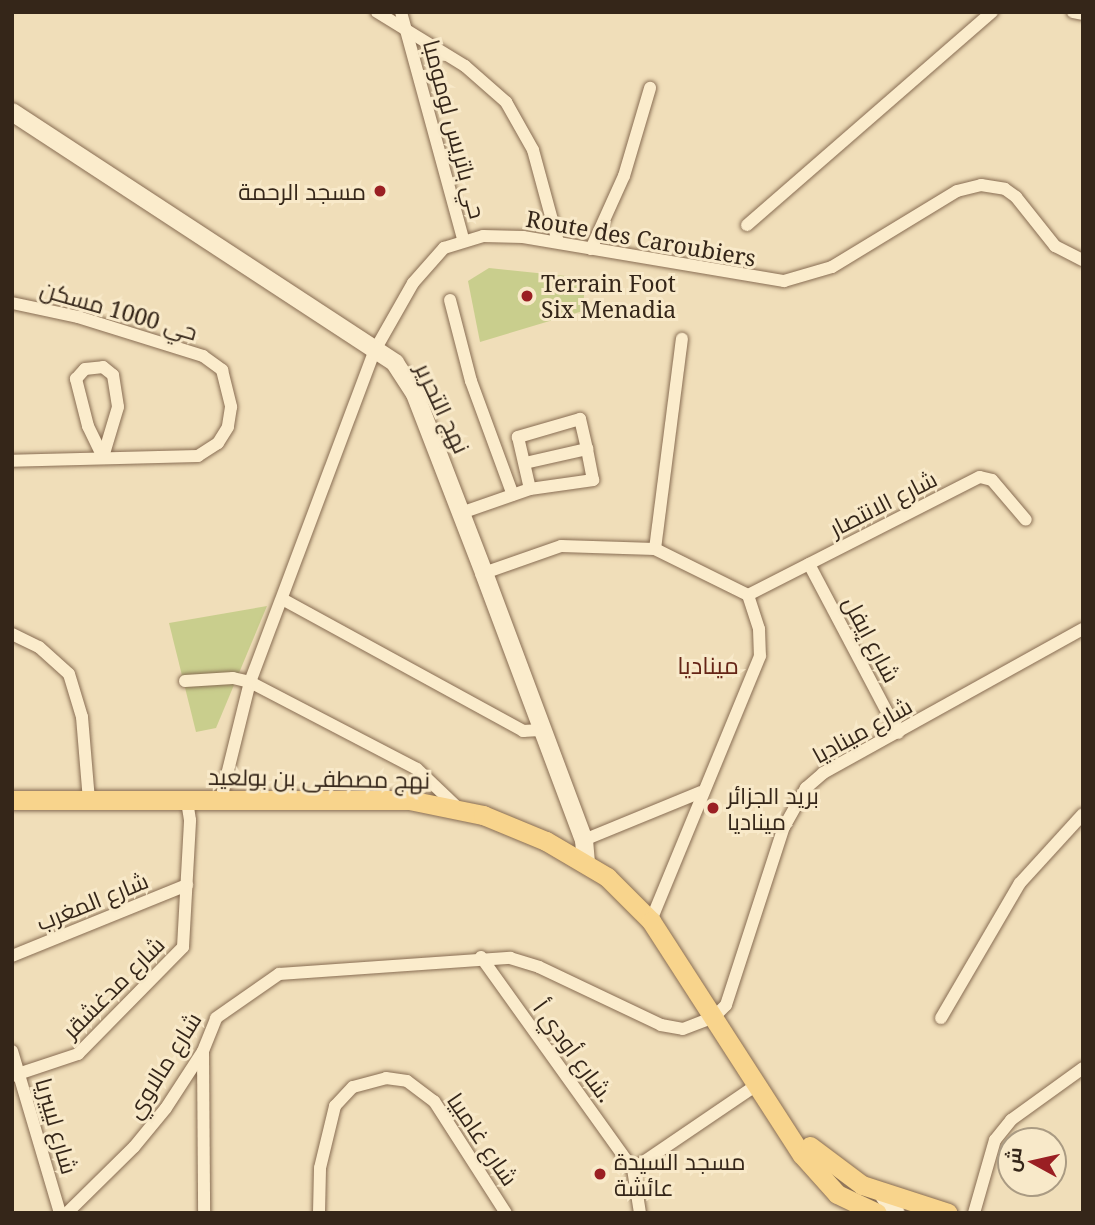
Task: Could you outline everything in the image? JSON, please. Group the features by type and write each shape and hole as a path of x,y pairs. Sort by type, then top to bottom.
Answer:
{"main road":[{"name":"نهج مصطفى بن بولعيد","path":"12,800 409,800 457,807 508,824 586,863 626,894 651,921 780,1115 802,1155 851,1208 880,1203 947,1213"},
{"name":"نهج مصطفى بن بولعيد","path":"780,1115 826,1162 880,1203"}],"street":[{"name":"حي باتريس لومومبا","path":"377,12 465,66 506,102 533,150 558,242"},
{"name":"حي باتريس لومومبا","path":"401,12 463,239"},
{"path":"747,225 992,12"},
{"path":"1073,12 1083,14"},
{"path":"591,249 624,176 650,88"},
{"name":"نهج التحرير","path":"12,112 395,363 415,394 484,573 540,730 584,840 586,863"},
{"name":"Route des Caroubiers","path":"463,239 523,237 754,279 795,279 832,267 957,191 981,185 1005,189 1016,197 1055,246 1083,260"},
{"path":"221,799 250,682 284,600 375,350 429,262 463,239"},
{"path":"450,300 471,381 513,495"},
{"name":"حي 1000 مسكن","path":"12,303 203,356 222,370 231,407 228,427 218,443 198,456 176,460 103,457 12,461"},
{"path":"655,549 682,338"},
{"path":"103,367 113,375 118,407 103,457 88,426 76,379 85,369 103,367"},
{"path":"461,513 530,489 593,480 580,419 518,437 530,489"},
{"path":"525,463 587,449"},
{"name":"شارع الانتصار","path":"748,595 980,477 992,480 1026,520"},
{"path":"484,573 561,547 655,549 748,595 759,629 760,656 701,792 651,921"},
{"name":"شارع إيفل","path":"809,564 898,733"},
{"path":"284,600 523,731 540,730"},
{"name":"شارع ميناديا","path":"714,1017 726,1005 793,806 823,773 1083,629"},
{"path":"12,634 39,647 69,674 82,718 89,801"},
{"path":"185,681 233,678 250,682 417,769 457,807"},
{"path":"584,840 701,792"},
{"name":"شارع مدغشقر","path":"16,1075 78,1054 183,947 187,886 187,801"},
{"path":"941,1018 1020,883 1083,814"},
{"name":"شارع المغرب","path":"12,956 187,886"},
{"name":"شارع مالاوي","path":"67,1213 134,1147 203,1051 216,1018 279,974 481,957 510,958 539,967 661,1025 683,1029 714,1017"},
{"name":"شارع أودي أ.","path":"481,957 633,1169"},
{"name":"شارع ليبيريا","path":"12,1051 16,1075 60,1213"},
{"path":"203,1051 204,1213"},
{"path":"974,1213 995,1140 1011,1120 1083,1068"},
{"name":"شارع غامبيا","path":"319,1213 320,1168 335,1106 353,1087 386,1078 407,1081 434,1101 506,1213"},
{"path":"640,1213 633,1169 758,1084"},
{"path":"880,1203 896,1213"}],"green space":[{"name":"Terrain Foot Six Menadia","path":"489,268 585,278 583,311 480,342 468,281"},
{"path":"267,606 216,728 196,732 169,623"}],"place":[{"name":"مسجد الرحمة","path":"380,191"},
{"name":"Terrain Foot Six Menadia","path":"527,296"},
{"name":"بريد الجزائر ميناديا","path":"713,808"},
{"name":"مسجد السيدة عائشة","path":"600,1174"}],"district":[{"name":"ميناديا","path":"708,665"}]}
